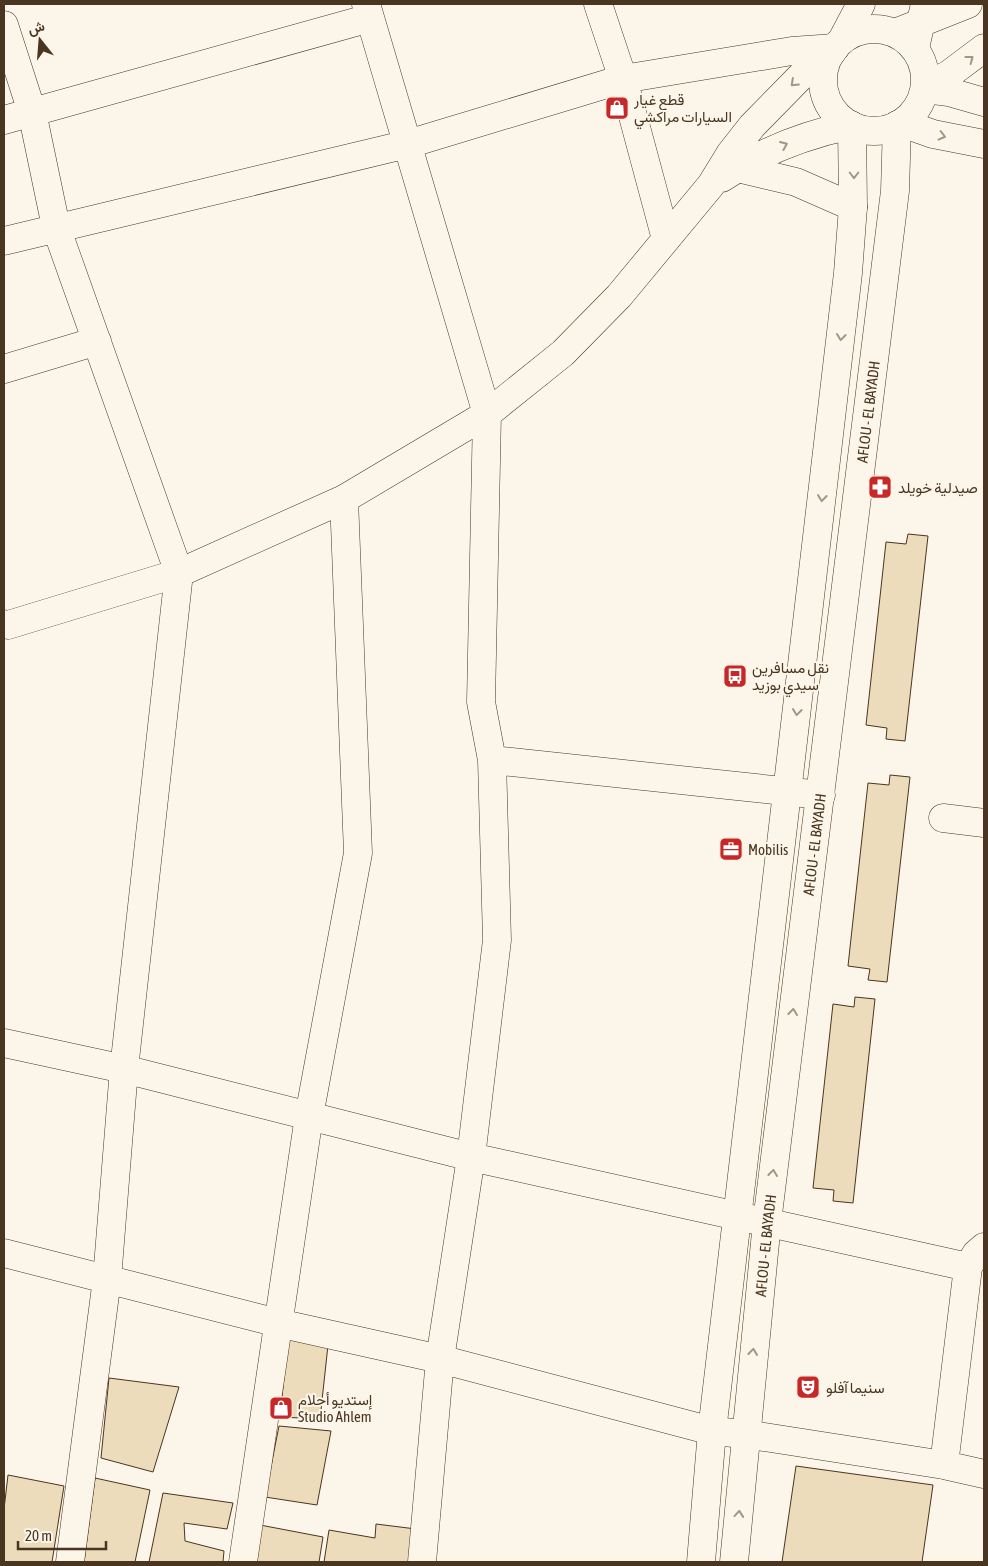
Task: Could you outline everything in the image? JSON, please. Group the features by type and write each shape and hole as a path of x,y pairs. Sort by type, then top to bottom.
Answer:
{"street":[{"path":"598,4 623,79 666,239"},
{"path":"861,4 826,64 823,79 825,93 830,106 839,117 852,126 867,130 883,130 900,124 913,114 925,88 922,60 914,27"},
{"path":"5,631 179,573 344,499 487,414 563,353 619,296 711,186 752,126 790,86 836,46 868,29 914,27 968,4"},
{"path":"4,120 368,11 487,414 481,702 492,760 497,940 471,1157 440,1359 422,1562"},
{"path":"4,24 32,112 56,227 179,573 124,1069 107,1279 70,1562"},
{"path":"4,241 408,144 623,79 792,51 836,46"},
{"path":"925,88 948,75 984,48"},
{"path":"925,88 984,102"},
{"path":"900,124 941,136 984,144"},
{"name":"AFLOU - EL BAYADH","path":"734,1562 767,1222 895,191 900,124"},
{"path":"711,186 737,168 792,141 852,126"},
{"name":"AFLOU - EL BAYADH","path":"700,1562 712,1431 739,1214 848,273 853,206 852,126"},
{"path":"737,168 796,182 853,206"},
{"path":"4,369 97,341"},
{"path":"244,1562 309,1116 358,853 344,499"},
{"path":"816,552 850,554"},
{"path":"492,760 821,795"},
{"path":"943,818 984,823"},
{"path":"4,1043 124,1069 471,1157 739,1214 767,1222 976,1257 944,1465"},
{"path":"4,1253 278,1323 440,1359 712,1431 745,1434 944,1465 984,1474"}],"building":[{"path":"908,534 928,536 905,741 886,739 887,728 866,725 886,542 906,544"},
{"path":"890,775 910,777 887,982 868,980 870,969 848,966 868,783 889,785"},
{"path":"855,997 875,999 853,1203 833,1201 834,1190 813,1188 833,1004 854,1007"},
{"path":"288,1337 328,1345 320,1419 280,1417"},
{"path":"109,1378 179,1387 153,1472 101,1458"},
{"path":"279,1426 331,1431 317,1505 265,1497"},
{"path":"796,1466 933,1485 922,1562 782,1562"},
{"path":"8,1475 64,1486 52,1562 4,1562 4,1509"},
{"path":"95,1478 150,1490 135,1562 84,1562"},
{"path":"163,1493 233,1503 227,1529 184,1523 185,1541 224,1551 223,1562 149,1562"},
{"path":"376,1524 416,1529 413,1562 324,1562 329,1530 375,1538"},
{"path":"260,1525 323,1537 319,1562 254,1562"}],"place":[{"name":"قطع غيار السيارات مراكشي","path":"617,108"},
{"name":"صيدلية خويلد","path":"880,487"},
{"name":"نقل مسافرين سيدي بوزيد","path":"735,676"},
{"name":"Mobilis","path":"731,849"},
{"name":"سنيما آفلو","path":"808,1387"},
{"name":"إستديو أحلام Studio Ahlem","path":"281,1408"}]}
